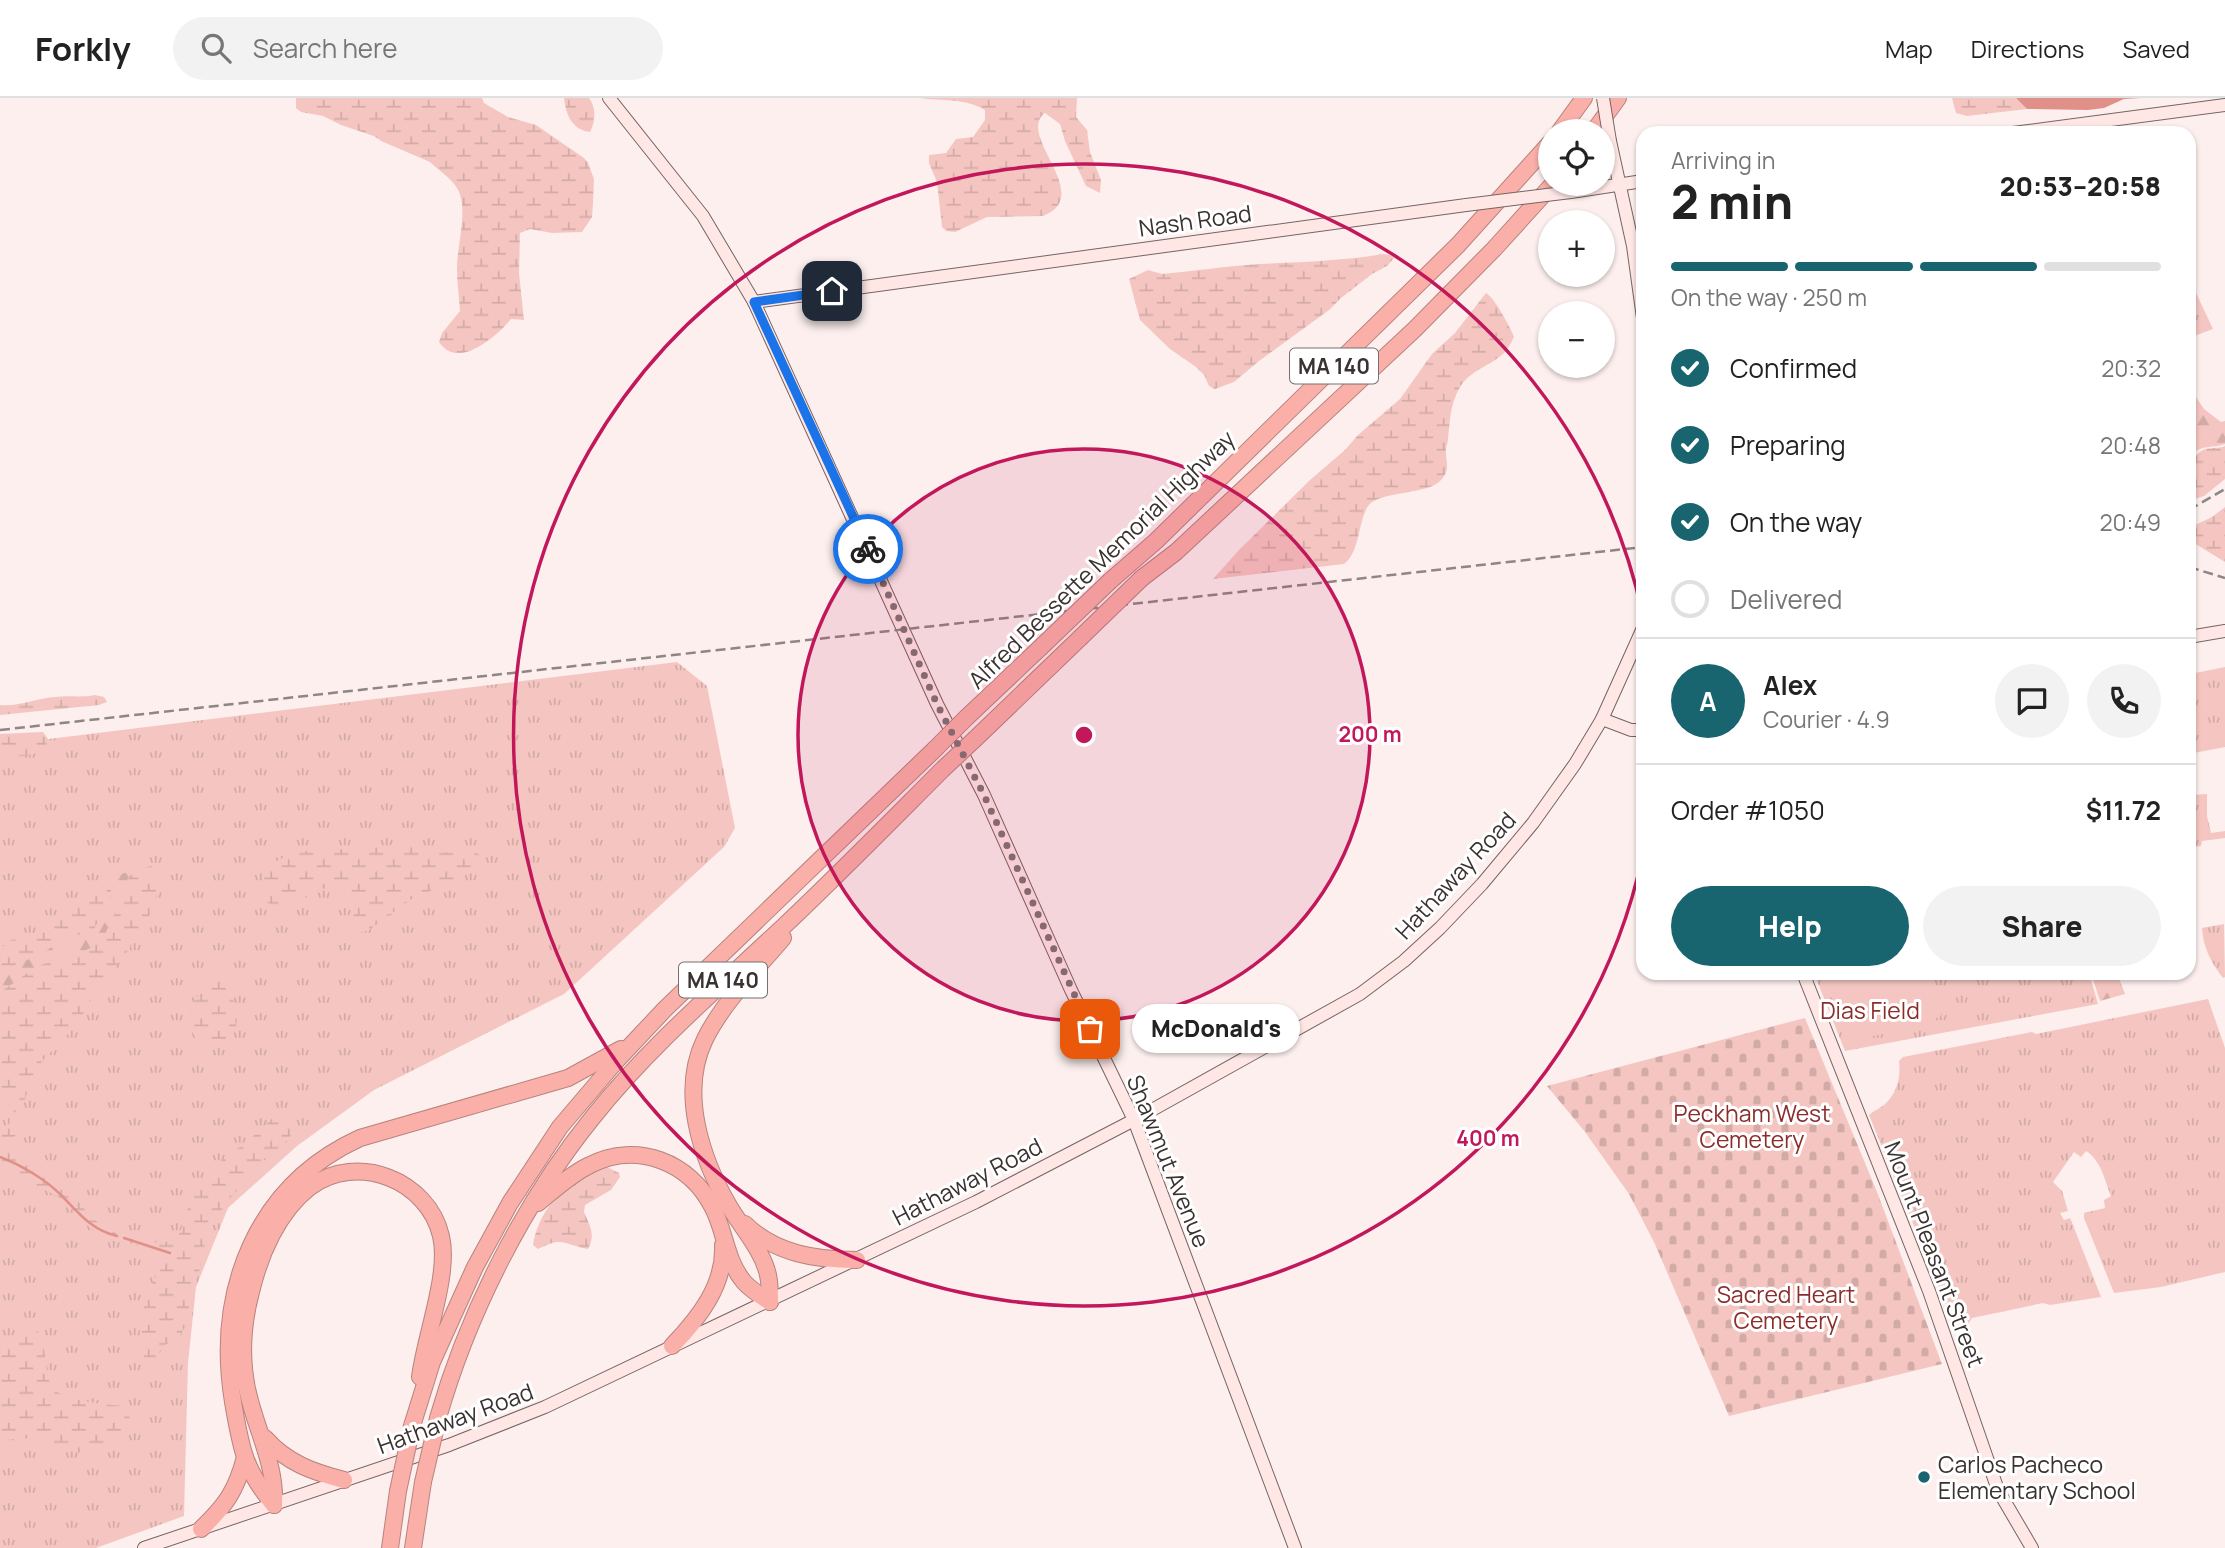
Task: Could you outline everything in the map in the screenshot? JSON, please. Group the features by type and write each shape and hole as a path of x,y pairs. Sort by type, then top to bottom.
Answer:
{"highway":[{"path":"1569,119 1584,98"},
{"path":"1603,119 1618,98"},
{"name":"Alfred Bessette Memorial Highway","path":"390,1548 398,1491 413,1421 432,1363 454,1310 510,1203 560,1127 632,1043 966,718 1156,541 1426,277 1489,213 1538,157"},
{"name":"Alfred Bessette Memorial Highway","path":"413,1548 423,1482 438,1418 454,1367 469,1330 528,1212 578,1136 632,1072 719,985 834,878 1142,578 1176,552 1400,344 1542,196"},
{"path":"770,1302 765,1266 708,1164 698,1131 694,1081 700,1050 710,1030 731,1000 834,878"},
{"path":"274,1505 253,1478 245,1457 230,1383 228,1354 231,1317 242,1266 268,1213 286,1191 323,1158 360,1138 568,1078 632,1043"},
{"path":"528,1212 592,1163 614,1156 645,1156 666,1162 697,1185 712,1206 741,1277 752,1290 770,1302"},
{"path":"274,1505 273,1474 249,1397 243,1356 247,1307 262,1253 284,1216 308,1189 332,1176 360,1172 384,1175 405,1185 422,1199 430,1210 441,1237 441,1278 424,1348 413,1421"},
{"path":"730,1207 748,1228 788,1251 819,1259 856,1260"},
{"path":"672,1346 699,1316 713,1290 723,1255 722,1232"},
{"path":"261,1434 276,1451 298,1465 344,1480"},
{"path":"201,1529 235,1490 245,1457"}],"main road":[{"name":"Shawmut Avenue","path":"608,98 702,216 754,302 937,704 984,795 1071,990 1134,1120 1294,1548"},
{"path":"1603,98 1636,268"},
{"path":"2066,126 2225,105"},
{"name":"Nash Road","path":"754,302 1636,182"},
{"path":"2196,635 2225,631"},
{"name":"Hathaway Road","path":"144,1548 523,1417 953,1214 1134,1120 1198,1082 1345,1003 1404,961 1460,908 1520,839 1561,785 1602,719 1636,644"},
{"path":"1602,719 1624,729 1636,730"},
{"name":"Mount Pleasant Street","path":"1806,980 1929,1291 1998,1490 2032,1548"}],"green space":[{"path":"296,98 482,98 484,103 508,117 536,125 584,158 594,179 592,217 582,232 552,233 530,229 520,233 519,273 524,320 511,319 497,334 477,348 456,353 447,350 439,342 442,333 460,311 457,268 462,206 457,188 430,162 323,116 301,112 296,108"},
{"path":"564,98 589,98 594,114 590,132 574,125 566,110"},
{"path":"919,98 1077,98 1076,117 1087,130 1090,152 1101,180 1100,193 1086,186 1060,124 1045,113 1038,123 1039,136 1059,180 1061,195 1057,207 1043,216 987,217 955,232 946,231 942,227 937,182 929,163 929,155 946,153 956,139 973,137 985,120 985,110 962,102"},
{"path":"1952,98 2016,98 2027,109 1967,116 1956,113"},
{"path":"1383,254 1394,258 1387,266 1372,274 1234,382 1215,389 1209,386 1196,367 1170,349 1140,320 1129,279 1148,270 1162,274"},
{"path":"1486,293 1498,306 1514,337 1506,351 1470,376 1460,387 1451,413 1446,448 1447,468 1442,479 1426,488 1383,497 1368,506 1356,545 1344,564 1213,579 1310,480 1400,399 1432,354 1455,333"},
{"path":"2196,293 2213,329 2196,335"},
{"path":"2196,397 2204,409 2221,422 2225,421 2225,444 2196,452"},
{"path":"2225,446 2225,479 2204,496 2196,499 2196,456 2203,450"},
{"path":"2225,507 2225,562 2196,544 2196,525"},
{"path":"677,662 707,686 735,828 724,847 564,994 374,1090 297,1146 228,1208 196,1287 188,1363 184,1516 96,1548 0,1548 0,745"},
{"path":"2225,667 2225,747 2196,753 2196,703 2196,673"},
{"path":"65,696 104,697 107,702 0,715 0,705"},
{"path":"43,732 48,739 45,748 32,755 0,759 0,734"},
{"path":"2207,794 2207,816 2211,833 2225,831 2225,838 2202,841 2201,846 2196,847 2196,795"},
{"path":"404,845 426,852 477,853 487,861 481,868 410,900 369,930 359,933 351,929 361,899 359,895 320,889 285,907 270,904 261,897 263,872 277,861 292,855 324,849"},
{"path":"151,866 157,870 158,886 149,917 131,947 96,991 78,1022 35,1072 15,1139 18,1161 23,1165 30,1164 52,1177 71,1193 96,1221 116,1233 116,1238 98,1233 58,1197 33,1184 19,1169 0,1165 0,1137 12,1119 15,1106 0,1102 0,992 41,965 82,952 97,943 109,927 131,876"},
{"path":"133,871 124,885 124,892 105,934 97,944 82,953 65,956 0,992 0,972 60,942 94,929 106,909 111,881 108,877"},
{"path":"108,877 111,881 111,896 94,929 60,942 0,972 0,949 11,940 31,937 66,906 80,901"},
{"path":"2224,924 2223,978 2208,954 2202,928"},
{"path":"218,970 230,991 237,1015 231,1038 225,1045 199,1041 193,1034 190,1020 191,1006 208,977"},
{"name":"Dias Field","path":"1817,980 2091,980 2098,1004 1845,1051"},
{"path":"1826,980 1930,980 1939,995 1941,1016 1909,1030 1853,1039 1846,1035"},
{"path":"2093,980 2120,980 2125,994 2100,1001"},
{"path":"2208,999 2225,1048 2225,1272 2161,1287 2114,1293 2084,1218 2084,1213 2105,1208 2104,1200 2111,1196 2102,1171 2091,1155 2086,1151 2081,1157 2074,1152 2053,1182 2062,1191 2068,1211 2060,1213 2064,1220 2071,1220 2101,1297 2050,1305 2043,1303 1972,1318 1966,1327 1955,1327 1869,1115 1892,1096 1899,1079 1899,1061 1903,1057 2032,1032 2036,1034"},
{"path":"1805,1018 1877,1192 1942,1364 1729,1416 1654,1242 1629,1194 1585,1132 1547,1086"},
{"path":"278,1113 293,1118 296,1123 295,1130 284,1144 264,1159 217,1217 206,1239 198,1276 189,1295 189,1320 179,1337 160,1351 156,1360 158,1375 154,1378 141,1346 141,1323 150,1288 166,1264 154,1251 123,1241 122,1236 155,1242 178,1238 192,1196 203,1179 218,1163 249,1140"},
{"path":"607,1167 619,1173 620,1177 611,1190 585,1205 584,1212 592,1235 588,1249 563,1242 538,1249 533,1245 542,1218 558,1195 580,1177"},
{"path":"35,1327 42,1340 48,1377 54,1389 76,1399 128,1409 128,1426 116,1442 100,1450 72,1452 32,1439 0,1441 0,1343 14,1340"}],"shaded area":[{"path":"2016,98 2141,98 2124,99 2104,108 2088,110 2027,109"}],"waterway":[{"path":"0,1157 40,1178 93,1225 117,1236"},
{"path":"124,1238 170,1253"}],"railway":[{"path":"2196,506 2225,489"},
{"path":"0,730 1636,548"},
{"path":"2196,569 2225,578"}],"way so far":[{"path":"868,549 902,629 984,795 1090,1029"}],"place":[{"name":"McDonald's","path":"1090,1029"},
{"name":"Carlos Pacheco Elementary School","path":"1924,1477"}],"route":[{"path":"832,291 754,302 868,549"}],"park label":[{"name":"Peckham West Cemetery","path":"1752,1126"},
{"name":"Sacred Heart Cemetery","path":"1786,1307"}]}
